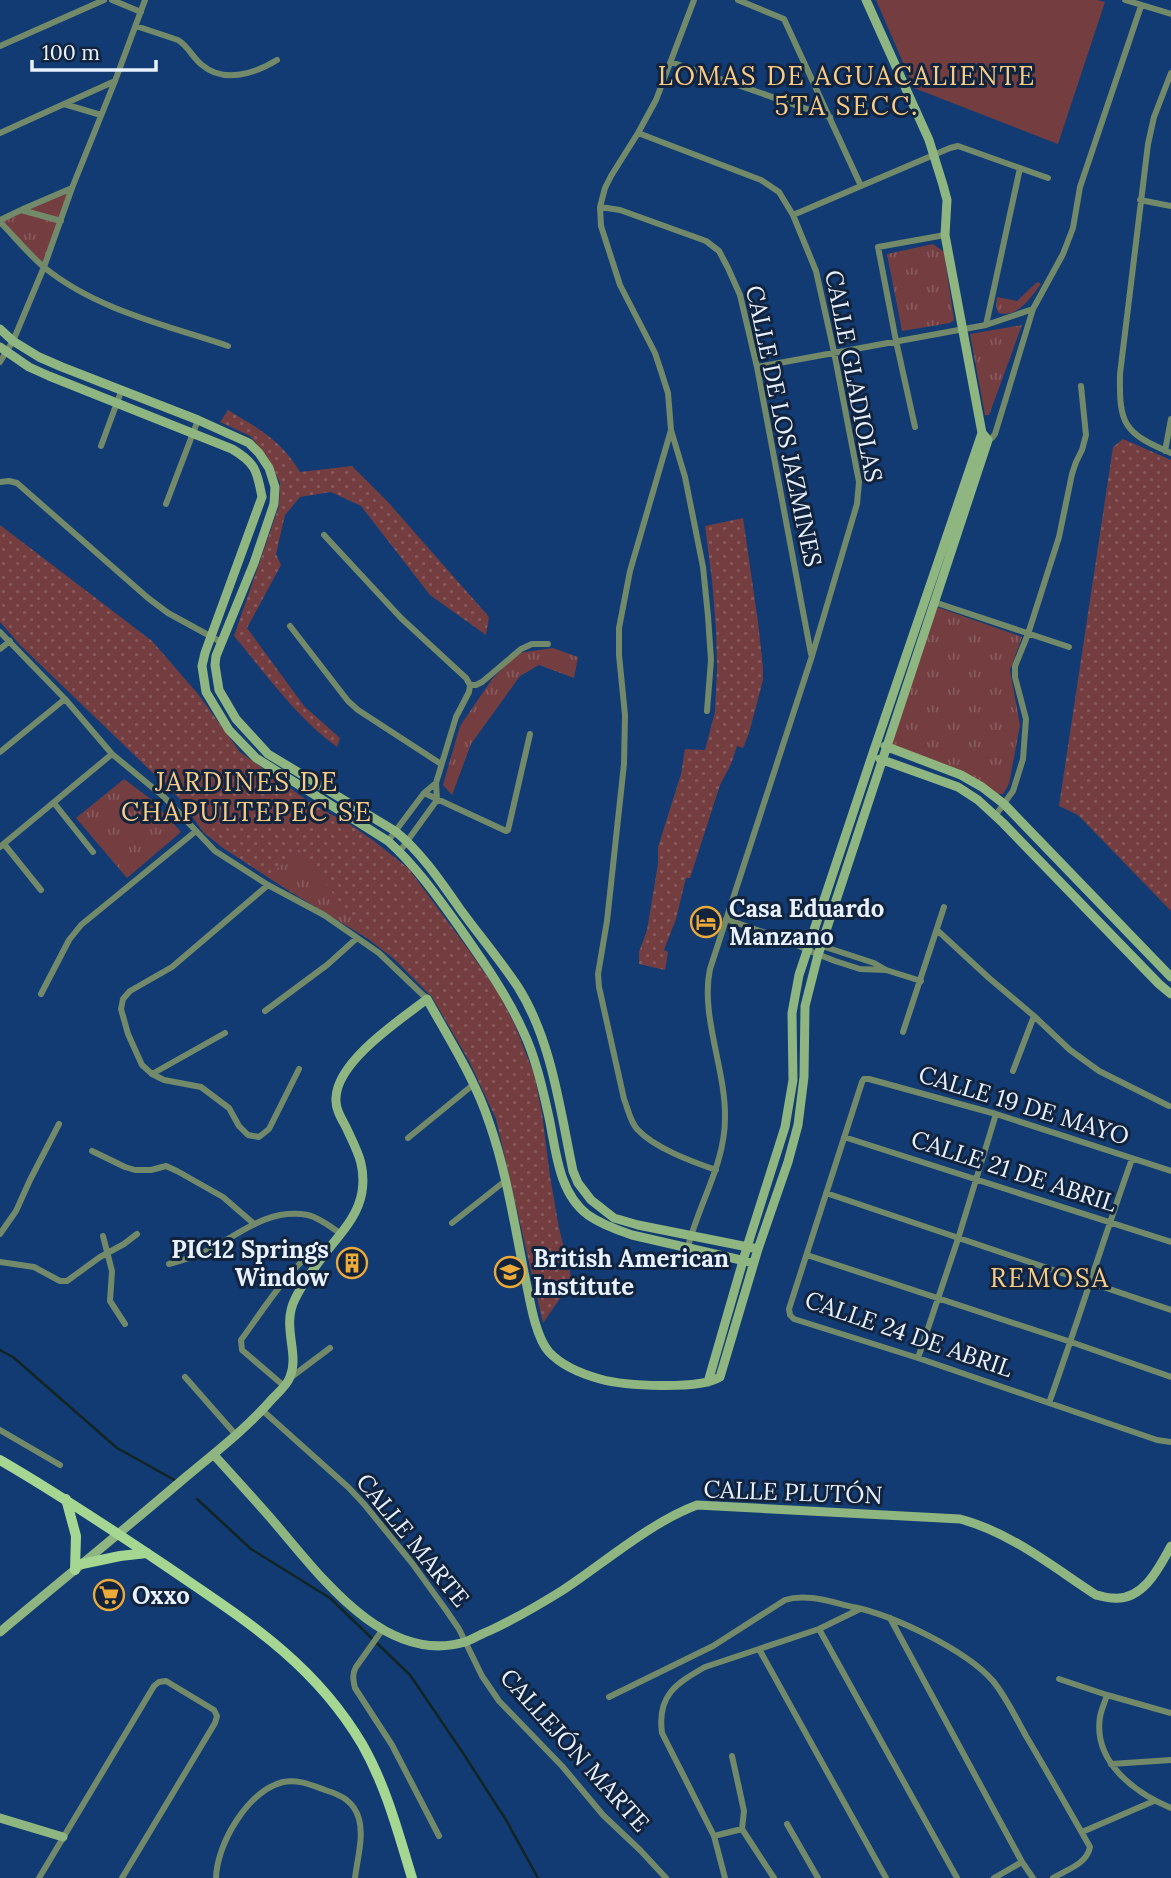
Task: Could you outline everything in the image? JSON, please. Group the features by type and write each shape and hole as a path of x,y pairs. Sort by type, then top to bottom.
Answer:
{"main road":[{"path":"0,1632 214,1455 262,1410 287,1382 293,1360 289,1312 304,1284 341,1234 360,1201 363,1175 361,1158 338,1112 336,1093 342,1077 359,1053 427,999 474,1084 490,1122 535,1325 548,1352 573,1370 602,1380 674,1385 715,1381 723,1373 758,1249 798,1125 804,1077 806,1006 820,951 934,602 983,439 945,235 947,200 934,155 866,0"},
{"path":"0,329 13,341 39,357 198,420 249,443 259,453 269,468 275,487 274,505 254,564 221,642 215,665 219,690 236,719 268,754 395,831 407,841 450,895 518,988 528,1007 550,1064 573,1171 591,1200 614,1218 638,1226 758,1249"},
{"path":"3,350 49,376 232,449 248,458 258,475 262,497 202,666 206,692 229,730 256,758 388,841 431,887 496,979 519,1022 531,1051 566,1187 587,1214 615,1229 754,1263"},
{"path":"708,1382 785,1127 793,1080 793,1000 808,947 876,743 983,439"},
{"path":"876,743 961,775 1004,804 1171,976"},
{"path":"872,756 958,788 978,800 1171,994"},
{"name":"CALLE PLUTÓN","path":"214,1455 349,1606 383,1629 410,1641 434,1645 466,1642 520,1617 671,1516 697,1505 960,1519 1000,1533 1096,1594 1113,1598 1126,1598 1141,1589 1153,1578 1171,1546"},
{"path":"0,1460 66,1499 147,1553 275,1643 312,1678 334,1703 362,1744 384,1788 412,1878"},
{"path":"66,1499 76,1536 78,1567"},
{"path":"78,1567 120,1556 147,1553"},
{"path":"0,1818 63,1837"}],"street":[{"path":"0,46 104,0"},
{"path":"113,0 141,12"},
{"path":"0,362 3,350 13,341 44,268 145,0"},
{"path":"694,0 656,100 611,176 600,207 601,226 620,285 662,371 671,430 685,477 703,567 711,660 707,711"},
{"path":"737,0 784,19 861,187"},
{"path":"1125,0 1171,14"},
{"path":"983,439 995,434 1034,309 1063,254 1073,228 1080,187 1144,7 1150,0"},
{"path":"136,26 184,43 203,66 212,72 225,75 242,74 262,69 277,60"},
{"path":"671,62 830,117"},
{"path":"1171,73 1154,117 1148,144 1119,400 1121,412 1132,432 1168,452 1171,419"},
{"path":"0,133 115,81"},
{"path":"64,104 101,115"},
{"name":"CALLE GLADIOLAS","path":"638,133 771,185 779,192 793,215 816,271 859,482 859,494 812,656 708,980 711,1020 725,1094 725,1132 716,1170 688,1247"},
{"path":"793,215 958,146 1048,178"},
{"path":"986,325 1020,168"},
{"path":"72,188 0,221 44,268 72,287 106,304 228,346"},
{"path":"1140,200 1171,206"},
{"name":"CALLE DE LOS JAZMINES","path":"600,207 620,210 706,241 719,251 740,295 757,367 812,656"},
{"path":"21,210 61,221"},
{"path":"915,427 878,247 945,235"},
{"path":"757,367 986,325 1034,309"},
{"path":"995,816 1013,791 1023,759 1026,719 1015,677 1015,666 1059,537 1076,462 1086,435 1082,386"},
{"path":"101,446 122,389"},
{"path":"166,503 198,420"},
{"path":"671,430 630,571 619,628 625,752 609,908 598,974 624,1099 636,1129 668,1150 716,1170"},
{"path":"0,482 17,483 148,598 168,613 221,642"},
{"path":"324,535 401,618 466,678 470,685 441,764 436,783 437,800 400,851"},
{"path":"934,602 1069,648"},
{"path":"290,626 348,701 441,764"},
{"path":"0,632 65,699 112,754 164,797 215,850 268,885 324,915 379,953 427,999"},
{"path":"0,649 10,641"},
{"path":"470,685 482,682 521,649 532,644 548,645"},
{"path":"0,752 65,699"},
{"path":"424,793 508,830 530,734"},
{"path":"41,890 2,846 112,754"},
{"path":"388,841 424,793 436,783"},
{"path":"54,803 93,852"},
{"path":"41,994 69,940 81,925 196,831"},
{"path":"268,885 172,967 130,991 123,999 121,1009 128,1034 142,1065 164,1080 201,1087 229,1108 239,1126 248,1135 259,1137 269,1129 299,1069"},
{"path":"903,1032 944,907"},
{"path":"726,919 820,951 857,968 886,970"},
{"path":"937,930 1070,1051 1169,1106"},
{"path":"265,1011 327,965 357,938"},
{"path":"820,951 860,958 921,981"},
{"path":"857,968 860,958"},
{"path":"1013,1071 1034,1016"},
{"path":"152,1074 225,1033"},
{"name":"CALLE 19 DE MAYO","path":"864,1079 996,1114 1171,1171"},
{"name":"CALLE 24 DE ABRIL","path":"864,1079 789,1309 790,1315 794,1319 918,1358 1157,1440 1171,1442"},
{"path":"408,1138 474,1084"},
{"path":"918,1358 996,1114"},
{"path":"0,1234 16,1211 60,1124"},
{"name":"CALLE 21 DE ABRIL","path":"844,1137 1171,1242"},
{"path":"92,1150 135,1170 166,1166 223,1197 253,1223"},
{"path":"1049,1403 1132,1159"},
{"path":"452,1223 505,1181"},
{"path":"826,1193 1171,1310"},
{"path":"169,1265 208,1250 253,1223 279,1216 308,1215 341,1234"},
{"path":"0,1262 40,1269 64,1282 137,1234"},
{"path":"103,1236 113,1271 110,1301 125,1324"},
{"path":"327,1251 317,1251 293,1271 241,1340 242,1350 287,1382 330,1348"},
{"path":"807,1255 1171,1377"},
{"path":"185,1377 236,1435"},
{"name":"CALLE MARTE","path":"262,1410 364,1504 412,1563 466,1642"},
{"path":"0,1430 60,1465"},
{"path":"609,1697 698,1654 785,1600 795,1597 862,1608 889,1617 970,1661 992,1681 1008,1704 1090,1847 1084,1860 1053,1878"},
{"path":"724,1878 713,1836 662,1733 660,1717 663,1704 671,1691 705,1667 819,1629 862,1608"},
{"path":"889,1617 1033,1878"},
{"path":"383,1629 353,1673 355,1688 392,1745 439,1836"},
{"path":"819,1629 957,1878"},
{"name":"CALLEJÓN MARTE","path":"466,1642 482,1676 499,1701 562,1766 603,1815 666,1878"},
{"path":"759,1649 886,1878"},
{"path":"698,1654 705,1667"},
{"path":"1059,1679 1171,1713"},
{"path":"38,1878 154,1686 166,1681 214,1710 217,1716 122,1878"},
{"path":"1107,1695 1100,1717 1100,1733 1111,1764 1130,1784 1154,1801 1171,1808"},
{"path":"732,1756 744,1811 742,1829 774,1878"},
{"path":"1111,1764 1171,1760"},
{"path":"216,1878 219,1857 243,1810 269,1789 283,1783 301,1781 344,1796 356,1811 361,1833 355,1878"},
{"path":"1082,1832 1154,1801"},
{"path":"787,1824 818,1878"},
{"path":"713,1836 742,1829"},
{"path":"994,1878 1022,1862"}],"green space":[{"path":"876,0 1105,2 1058,144 914,88"},
{"path":"72,188 44,267 0,222"},
{"path":"933,244 944,252 954,320 950,323 902,331 887,254"},
{"path":"1037,282 1041,284 1023,306 1012,313 998,313 997,297 1017,301"},
{"path":"1022,325 989,415 985,415 970,334"},
{"path":"228,410 277,443 300,472 352,466 387,501 489,617 486,635 430,595 361,506 331,492 300,497 285,515 276,554 281,565 247,628 304,706 340,738 337,747 295,709 234,636 279,506 280,483 267,456 250,436 220,422"},
{"path":"1123,439 1171,460 1171,911 1078,815 1059,806 1113,447"},
{"path":"743,518 758,622 763,680 749,733 743,748 737,746 720,785 690,878 686,878 676,919 664,950 668,952 665,970 639,964 639,952 647,930 658,864 658,847 681,774 685,749 705,750 715,712 716,629 705,526"},
{"path":"0,525 152,641 198,694 240,752 312,804 351,825 408,868 497,991 514,1023 534,1074 559,1228 572,1281 543,1323 496,1119 469,1061 432,997 394,959 367,938 289,891 203,832 181,800 21,646 0,622"},
{"path":"934,606 1022,637 1010,670 1020,725 1009,784 1003,794 996,794 889,743"},
{"path":"553,648 578,657 574,678 539,665 520,676 471,744 452,795 443,785 460,726 492,679 518,653"},
{"path":"124,779 152,800 181,832 127,878 76,818"},
{"path":"299,849 367,938 268,877"}],"waterway":[{"path":"0,1350 13,1357 117,1448 178,1482"},
{"path":"197,1499 251,1549 330,1598 410,1675 506,1820 538,1878"}],"place":[{"name":"Casa Eduardo Manzano","path":"706,922"},
{"name":"PIC12 Springs Window","path":"352,1263"},
{"name":"British American Institute","path":"510,1272"},
{"name":"Oxxo","path":"109,1595"}],"district":[{"name":"LOMAS DE AGUACALIENTE 5TA SECC.","path":"847,90"},
{"name":"JARDINES DE CHAPULTEPEC SE","path":"247,796"},
{"name":"REMOSA","path":"1050,1277"}]}
